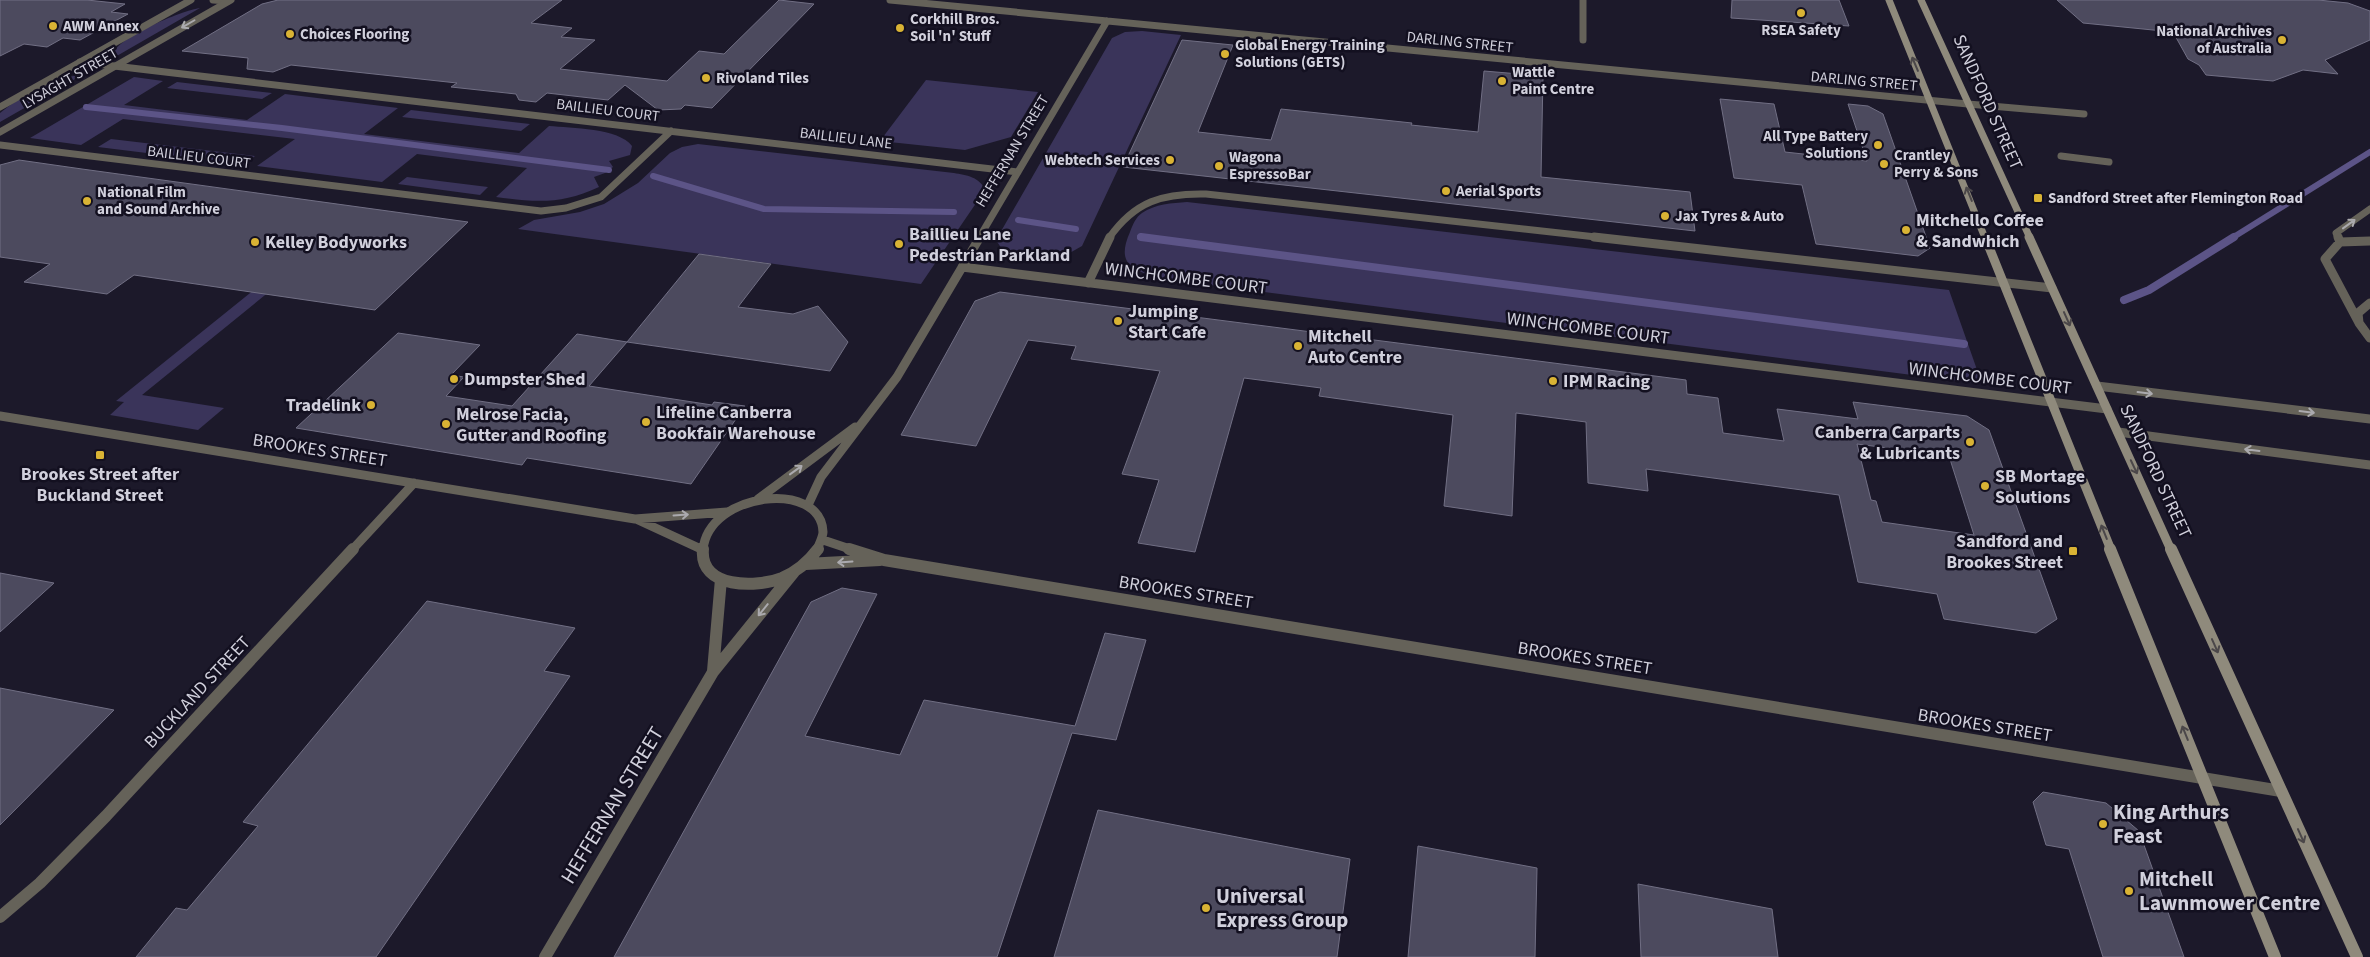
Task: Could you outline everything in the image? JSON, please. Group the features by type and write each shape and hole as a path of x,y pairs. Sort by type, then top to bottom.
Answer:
{"main road":[{"path":"1889,0 1931,100 2275,957"},
{"name":"SANDFORD STREET","path":"1921,0 2356,957"}],"street":[{"name":"LYSAGHT STREET","path":"0,107 192,0"},
{"path":"213,0 229,1"},
{"name":"DARLING STREET","path":"890,0 2084,114"},
{"path":"1583,0 1583,40"},
{"name":"LYSAGHT STREET","path":"0,132 229,1"},
{"name":"HEFFERNAN STREET","path":"808,505 822,477 897,377 1107,21"},
{"name":"BAILLIEU COURT","path":"80,62 672,131"},
{"name":"BAILLIEU COURT","path":"0,145 515,209 547,211 577,206 601,197 672,131"},
{"name":"BAILLIEU LANE","path":"672,131 1018,172"},
{"path":"2061,156 2109,162"},
{"name":"WINCHCOMBE COURT","path":"2052,288 1206,194 1172,194 1145,204 1122,219 1106,242 1088,282 2107,409"},
{"path":"2340,242 2336,233 2370,209"},
{"path":"2370,241 2340,242 2325,259 2359,323 2370,338"},
{"path":"962,267 1088,282"},
{"path":"2359,323 2358,313 2370,303"},
{"path":"2097,386 2370,419"},
{"name":"BROOKES STREET","path":"0,416 635,519 727,512"},
{"name":"HEFFERNAN STREET","path":"757,499 862,422"},
{"path":"2118,432 2370,465"},
{"name":"BUCKLAND STREET","path":"0,918 40,883 106,816 414,483"},
{"path":"776,497 794,499 808,505 819,514 823,526 823,540 817,552 806,564 776,580 756,584 738,584 721,579 710,571 703,560 701,548 705,535 714,523 727,512 757,499 776,497"},
{"name":"BROOKES STREET","path":"635,519 701,548"},
{"name":"BROOKES STREET","path":"823,540 884,560 2281,792"},
{"name":"BROOKES STREET","path":"806,564 884,560"},
{"name":"HEFFERNAN STREET","path":"544,957 713,672 794,572"},
{"name":"HEFFERNAN STREET","path":"713,672 721,579"}],"shaded area":[{"path":"200,8 112,57 115,50 123,42 135,34 179,14"},
{"path":"1142,31 1181,35 1082,246 1059,259 1033,260 1005,254 996,240 1112,38 1125,32"},
{"path":"84,74 0,122 0,113 18,100 51,83"},
{"path":"134,77 163,81 124,105 247,120 285,94 398,108 364,134 519,153 549,126 606,132 626,140 632,146 630,155 609,161 613,167 605,173 594,177 599,187 572,197 536,201 496,197 527,168 417,154 382,182 257,166 295,139 123,119 81,145 30,138"},
{"path":"926,80 1038,92 1011,137 965,150 880,141"},
{"path":"177,82 272,93 262,99 167,88"},
{"path":"411,110 530,124 521,131 402,117"},
{"path":"111,139 255,156 244,165 98,147"},
{"path":"698,144 954,173 976,179 985,190 921,284 518,229 534,220 580,212 604,204 638,183 670,153 682,147"},
{"path":"407,177 488,187 480,195 398,184"},
{"path":"1187,202 1949,290 1982,384 1156,278 1132,267 1125,257 1125,250 1131,229 1138,217 1147,210 1158,206"},
{"path":"357,207 371,209 142,395 224,408 198,430 110,415 124,402 116,401"}],"building":[{"name":"AWM Annex","path":"0,0 87,0 125,4 111,12 128,14 80,40 63,38 47,47 24,44 0,56"},
{"path":"278,0 562,0 531,23 572,28 561,37 595,40 560,69 667,81 699,51 724,54 779,0 814,4 712,108 685,105 681,109 658,110 625,85 608,100 547,93 536,102 519,100 516,94 451,87 457,83 291,65 273,72 247,69 248,58 182,51 262,4"},
{"path":"1732,0 1839,0 1849,26 1731,18"},
{"name":"National Archives of Australia","path":"2057,0 2318,0 2348,3 2370,11 2370,40 2325,60 2338,74 2303,70 2273,81 2206,75 2199,65 2188,59 2173,32 2083,23"},
{"path":"1182,40 1233,45 1198,132 1271,140 1281,109 1478,132 1484,71 1543,76 1541,177 1690,192 1695,231 1123,167"},
{"path":"1720,99 1774,104 1785,152 1867,161 1848,104 1868,106 1883,114 1930,248 1918,256 1816,244 1802,185 1734,178"},
{"path":"19,160 468,222 375,310 134,275 107,294 24,282 50,264 0,257 0,165"},
{"path":"699,254 771,264 738,307 793,314 818,306 848,342 830,371 627,342"},
{"path":"1000,292 1686,380 1687,394 1718,398 1723,433 1784,441 1777,409 1858,419 1853,402 1967,416 1989,430 2057,619 2036,633 1944,619 1937,594 1858,582 1839,495 1646,469 1648,491 1588,483 1586,422 1516,413 1512,516 1444,506 1453,415 1319,396 1321,388 1244,378 1195,552 1138,543 1159,480 1122,474 1160,371 1071,359 1076,346 1028,340 976,446 901,435 975,301","holes":["1857,444 1949,456 1974,535 1882,522 1876,501 1871,500"]},
{"path":"398,333 480,345 451,375 464,377 446,396 512,406 577,334 627,342 589,386 712,405 714,402 745,406 691,484 527,458 522,465 296,428"},
{"path":"0,573 54,583 0,632"},
{"path":"842,588 877,594 805,736 900,755 924,700 1075,726 1105,633 1146,640 1116,740 1072,733 997,957 614,957 811,602"},
{"path":"427,601 575,628 544,671 570,676 376,957 136,957 176,908 187,910 258,826 243,822"},
{"path":"0,688 114,710 0,825"},
{"path":"2043,792 2106,803 2139,831 2184,957 2103,957 2069,849 2046,845 2033,802"},
{"name":"Universal Express Group","path":"1098,810 1350,859 1337,957 1054,957"},
{"path":"1418,846 1537,868 1535,957 1408,957"},
{"path":"1638,884 1772,909 1778,957 1641,957"}],"waterway":[{"path":"86,107 282,128 609,170"},
{"path":"2232,238 2370,152"},
{"path":"653,176 764,209 954,212"},
{"path":"1018,220 1076,229"},
{"path":"1143,237 1151,238"},
{"path":"1143,237 1964,344"},
{"path":"2124,300 2149,290 2234,237"}],"place":[{"name":"RSEA Safety","path":"1801,13"},
{"name":"AWM Annex","path":"53,26"},
{"name":"Corkhill Bros. Soil 'n' Stuff","path":"900,28"},
{"name":"Choices Flooring","path":"290,34"},
{"name":"National Archives of Australia","path":"2282,40"},
{"name":"Global Energy Training Solutions (GETS)","path":"1225,54"},
{"name":"Rivoland Tiles","path":"706,78"},
{"name":"Wattle Paint Centre","path":"1502,81"},
{"name":"All Type Battery Solutions","path":"1878,145"},
{"name":"Webtech Services","path":"1170,160"},
{"name":"Crantley Perry & Sons","path":"1884,164"},
{"name":"Wagona EspressoBar","path":"1219,166"},
{"name":"Aerial Sports","path":"1446,191"},
{"name":"Sandford Street after Flemington Road","path":"2038,198"},
{"name":"National Film and Sound Archive","path":"87,201"},
{"name":"Jax Tyres & Auto","path":"1665,216"},
{"name":"Mitchello Coffee & Sandwhich","path":"1906,230"},
{"name":"Kelley Bodyworks","path":"255,242"},
{"name":"Baillieu Lane Pedestrian Parkland","path":"899,244"},
{"name":"Jumping Start Cafe","path":"1118,321"},
{"name":"Mitchell Auto Centre","path":"1298,346"},
{"name":"Dumpster Shed","path":"454,379"},
{"name":"IPM Racing","path":"1553,381"},
{"name":"Tradelink","path":"371,405"},
{"name":"Lifeline Canberra Bookfair Warehouse","path":"646,422"},
{"name":"Melrose Facia, Gutter and Roofing","path":"446,424"},
{"name":"Canberra Carparts & Lubricants","path":"1970,442"},
{"name":"Brookes Street after Buckland Street","path":"100,455"},
{"name":"SB Mortage Solutions","path":"1985,486"},
{"name":"Sandford and Brookes Street","path":"2073,551"},
{"name":"King Arthurs Feast","path":"2103,824"},
{"name":"Mitchell Lawnmower Centre","path":"2129,891"},
{"name":"Universal Express Group","path":"1206,908"}]}
